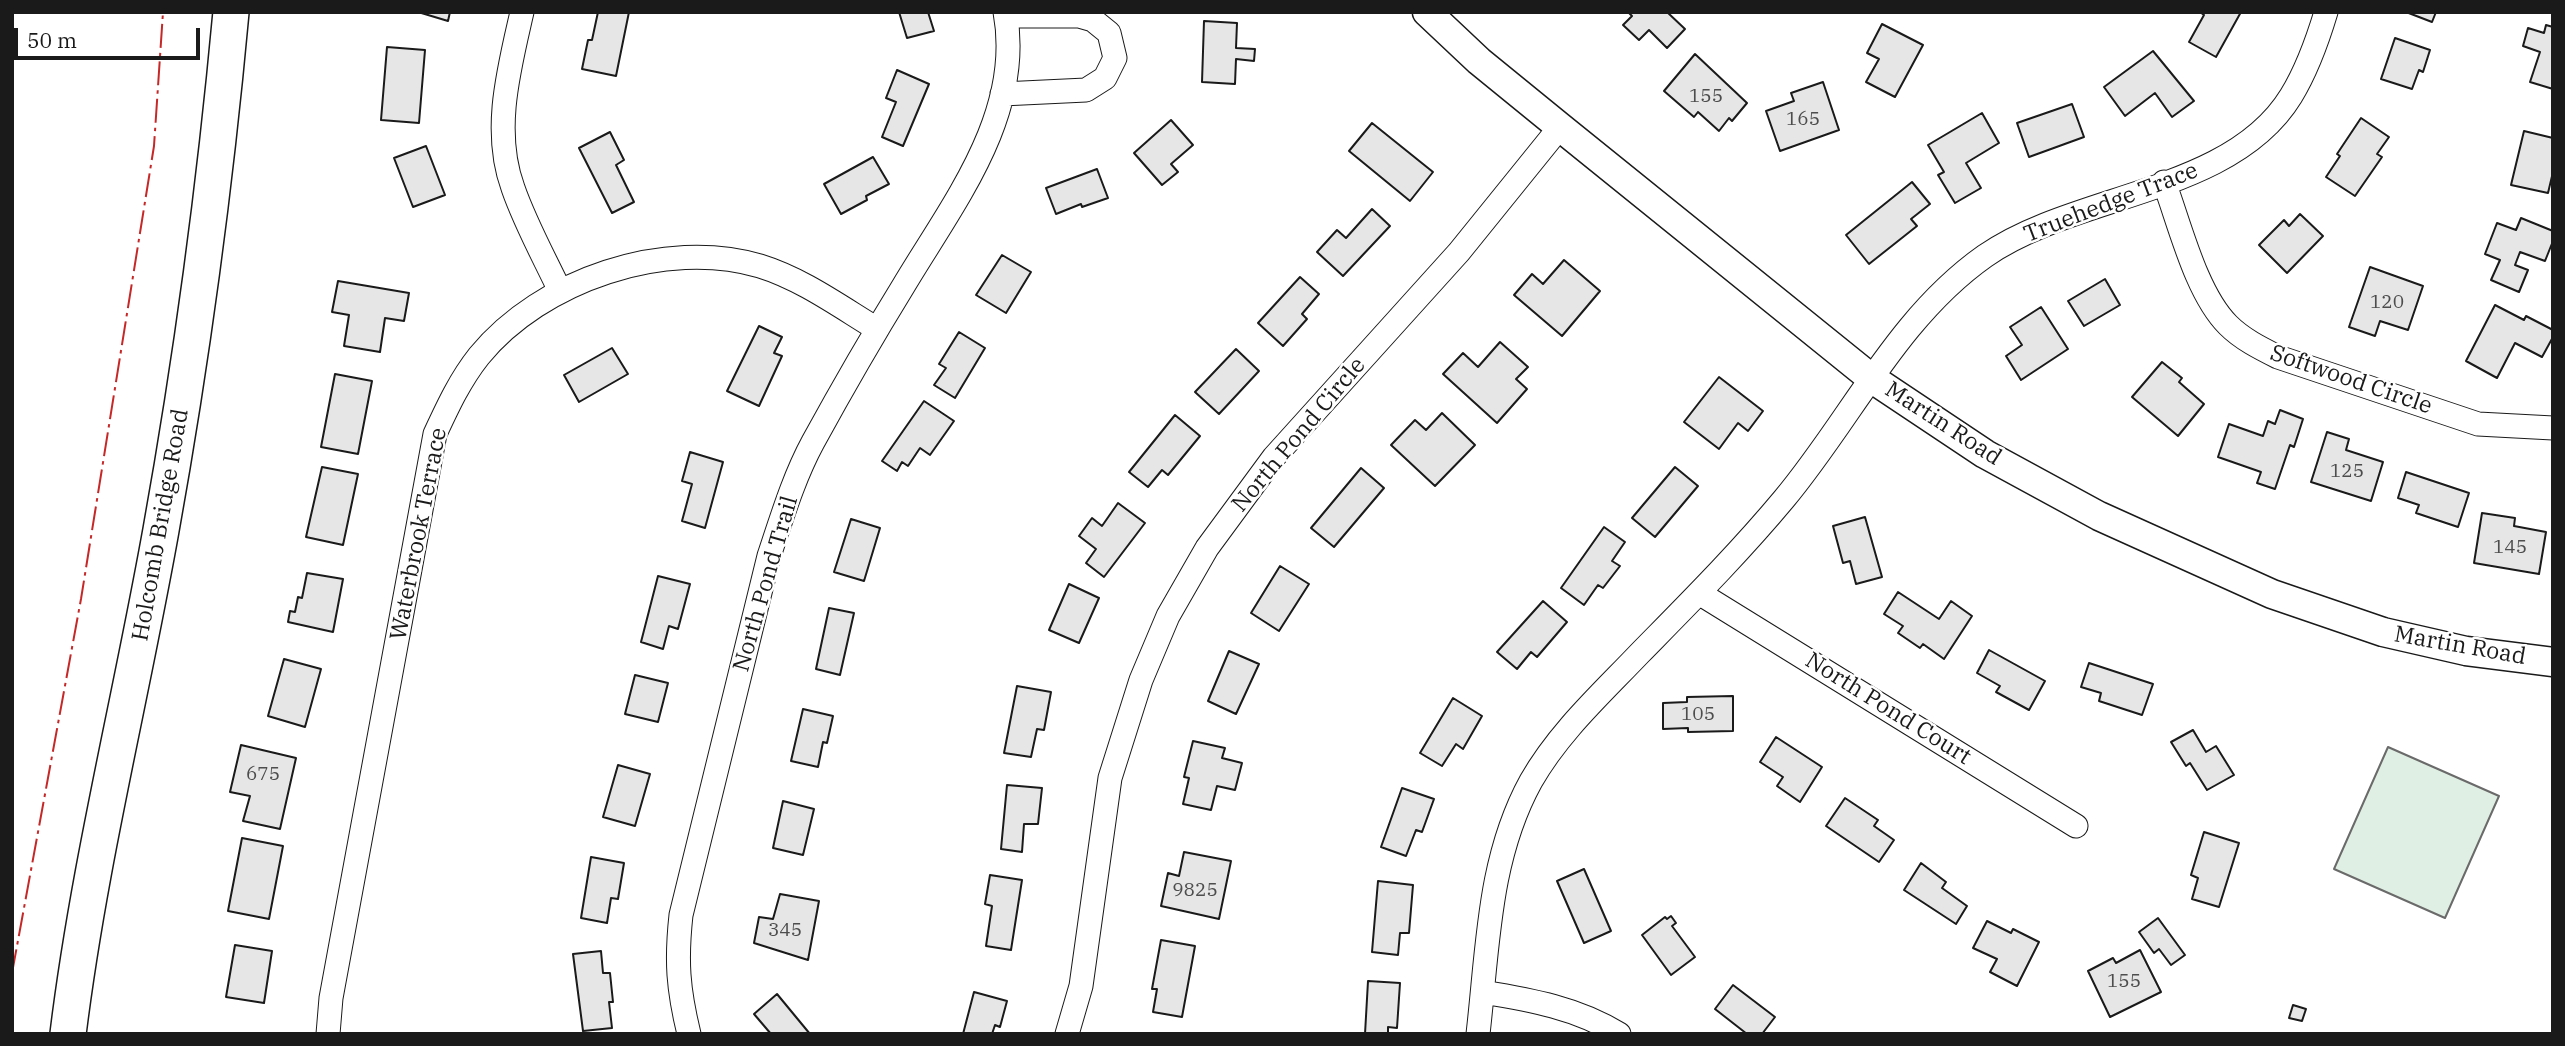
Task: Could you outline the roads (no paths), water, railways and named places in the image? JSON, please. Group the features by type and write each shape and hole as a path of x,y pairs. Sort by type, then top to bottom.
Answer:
{"main road":[{"name":"Holcomb Bridge Road","path":"68,1034 77,970 184,401 215,179 231,12"},
{"path":"46,1034 54,1024 77,970"}],"street":[{"path":"522,12 509,68 503,127 505,155 512,187 560,291"},
{"name":"Martin Road","path":"1427,12 1479,61 1871,378 1985,454 2099,516 2272,594 2383,632 2466,651 2553,662"},
{"name":"Truehedge Trace","path":"1871,378 1927,305 1985,256 2047,222 2205,167 2268,125 2290,99 2312,56 2326,12"},
{"path":"1002,94 1086,90 1105,78 1115,58 1109,33 1093,20 1079,16 1005,14"},
{"name":"North Pond Trail","path":"689,1034 679,993 677,954 681,915 769,556 788,498 811,445 977,163 991,132 1002,94 1007,55 1005,14"},
{"name":"North Pond Circle","path":"1067,1034 1081,986 1110,778 1141,680 1168,616 1207,548 1274,457 1459,252 1560,127"},
{"name":"Softwood Circle","path":"2164,182 2204,292 2228,324 2257,347 2278,357 2478,424 2553,428"},
{"name":"Waterbrook Terrace","path":"328,1034 331,998 435,434 455,390 480,354 519,318 560,291 598,275 646,261 684,257 722,258 759,266 794,279 877,330"},
{"path":"1478,1034 1489,915 1496,876 1511,825 1531,781 1567,728 1699,593 1785,497 1871,378"},
{"name":"North Pond Court","path":"1699,593 2076,826"},
{"path":"1483,992 1557,1005 1619,1034"}]}
